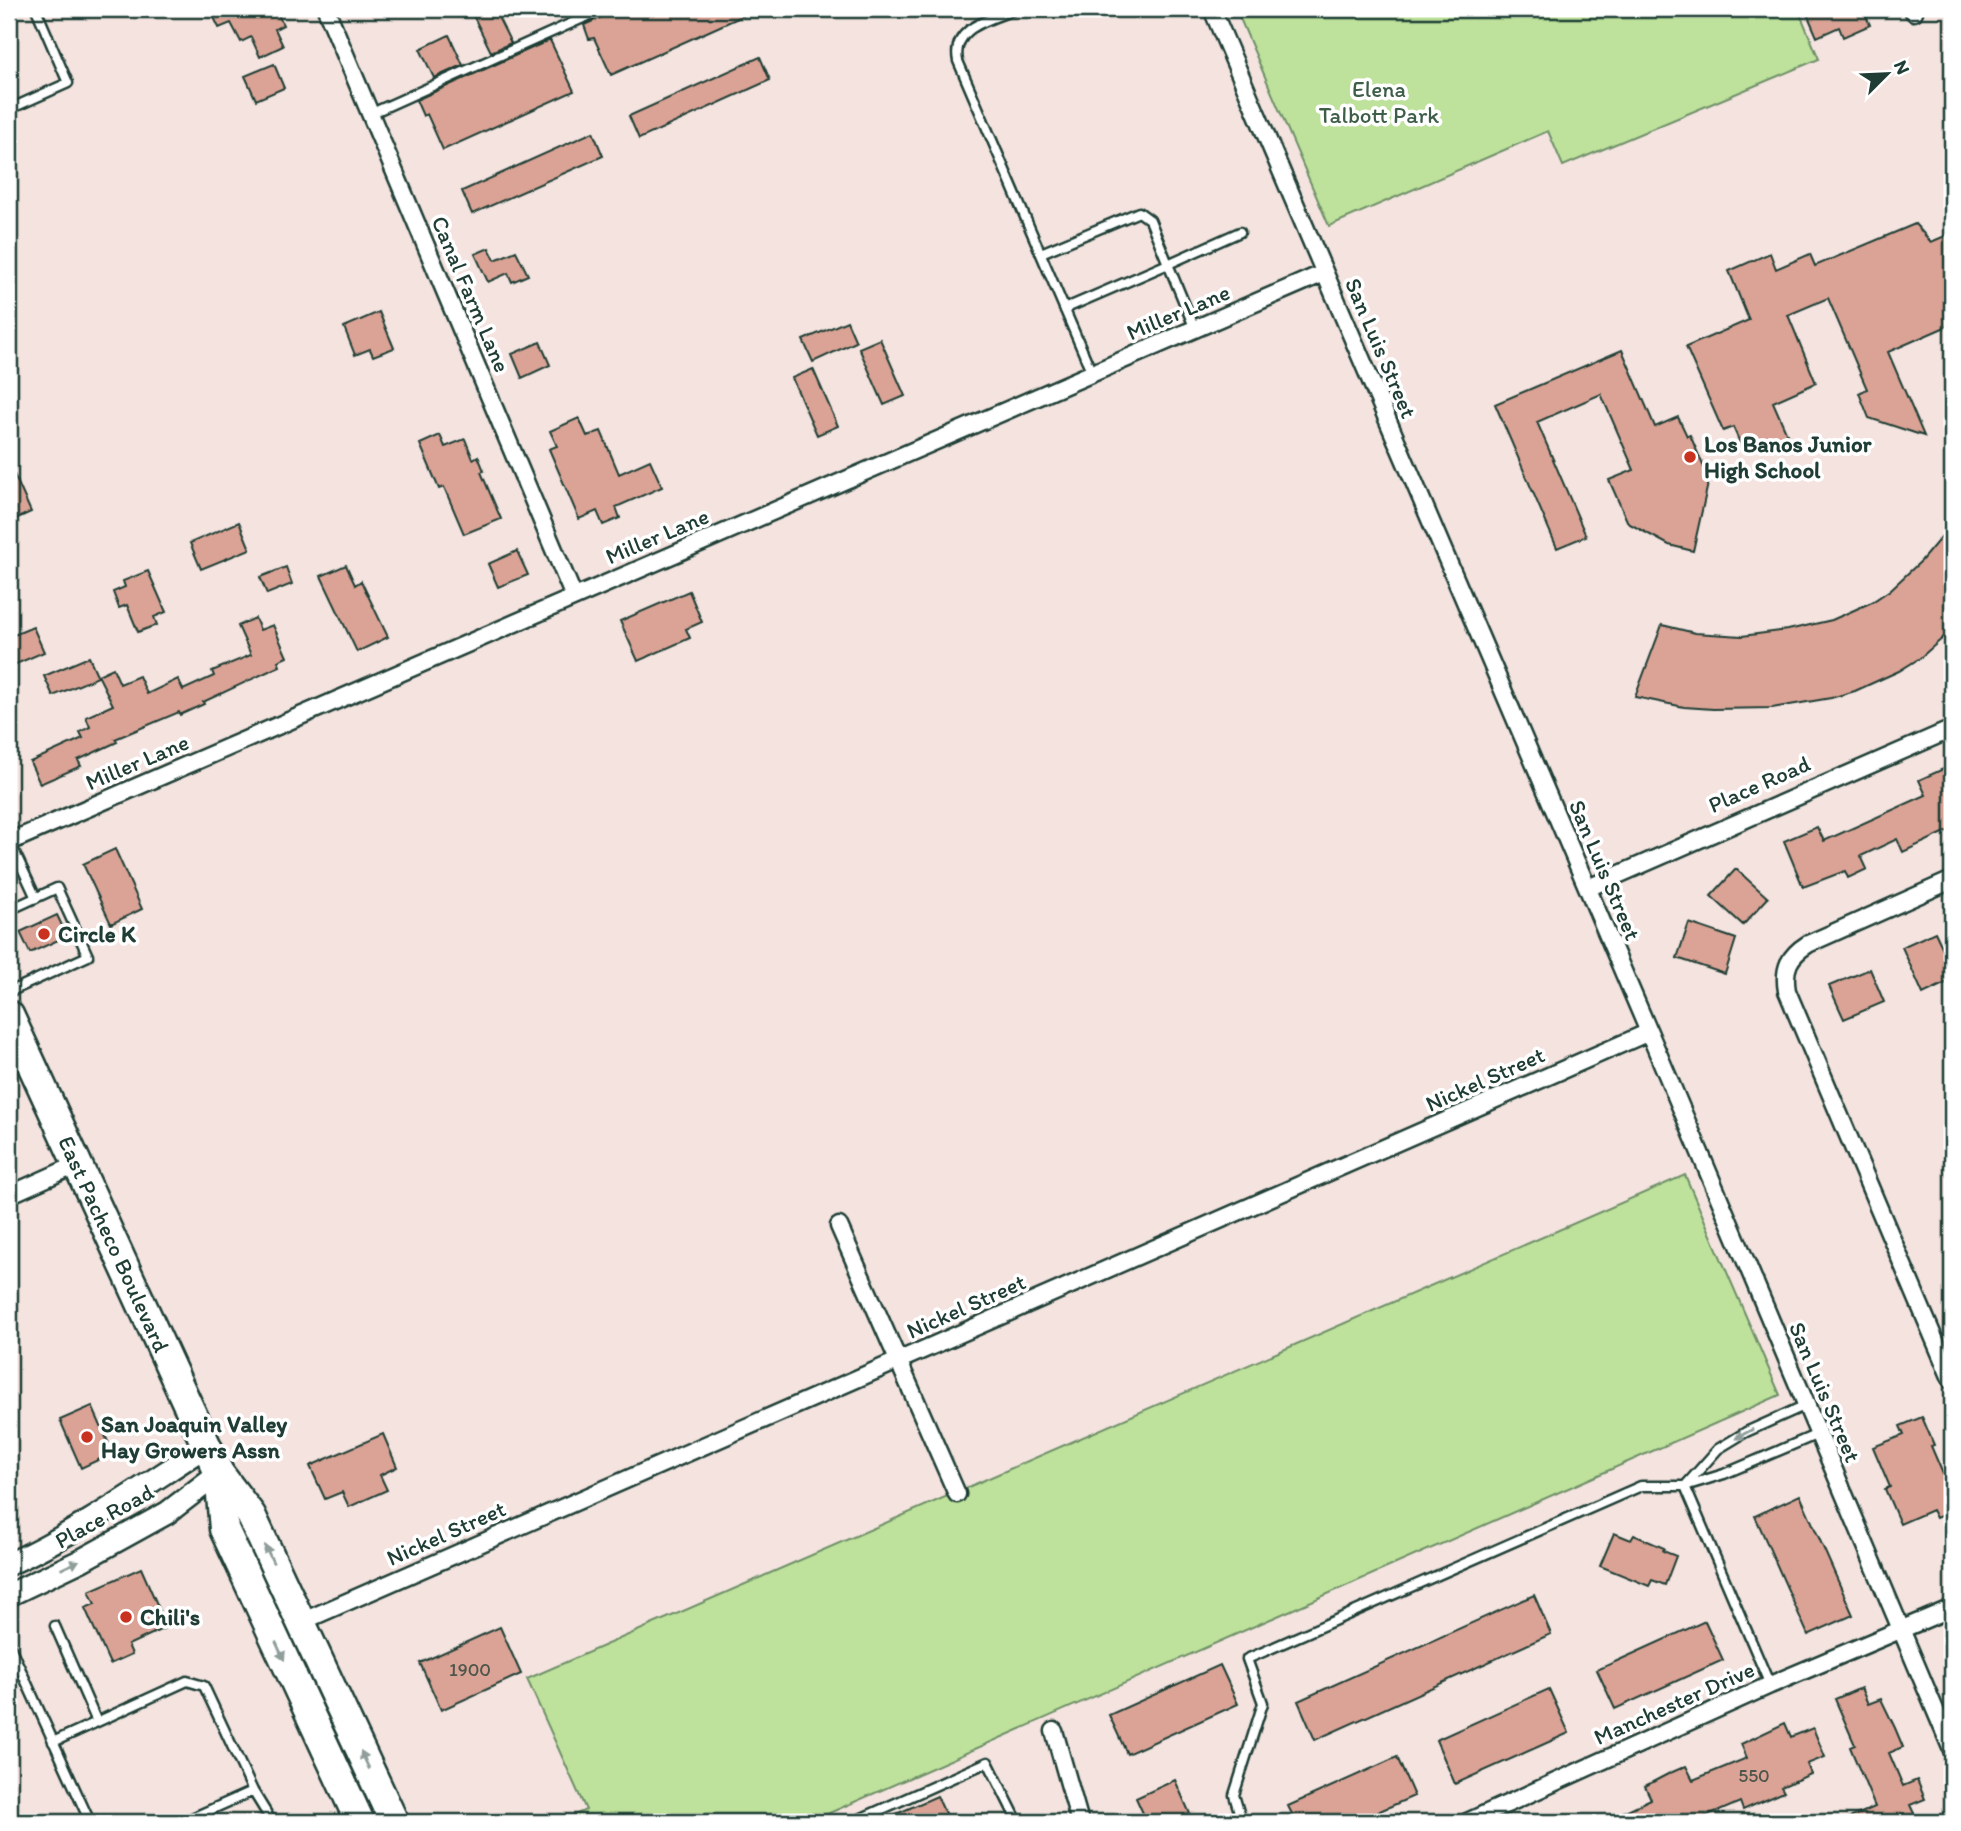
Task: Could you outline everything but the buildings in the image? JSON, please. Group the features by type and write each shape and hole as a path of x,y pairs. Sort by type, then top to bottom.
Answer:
{"highway":[{"name":"East Pacheco Boulevard","path":"9,1015 206,1446 219,1473 251,1515 394,1822"},
{"name":"East Pacheco Boulevard","path":"219,1473 224,1529 360,1822"}],"street":[{"name":"Canal Farm Lane","path":"326,9 574,597"},
{"name":"San Luis Street","path":"1212,9 1588,888 1952,1750"},
{"name":"Miller Lane","path":"10,842 1324,273"},
{"name":"Place Road","path":"1588,888 1952,729"},
{"path":"1952,880 1808,944 1796,952 1787,964 1784,976 1787,991 1952,1381"},
{"name":"Nickel Street","path":"301,1622 1649,1032"},
{"path":"9,1195 76,1164"},
{"path":"839,1226 957,1494"},
{"name":"Place Road","path":"9,1563 39,1550 89,1522 206,1446"},
{"name":"Place Road","path":"9,1595 80,1561 167,1513 219,1473"},
{"name":"Manchester Drive","path":"1467,1822 1770,1685 1952,1608"},
{"path":"1054,1731 1080,1822"}],"lane":[{"path":"9,99 12,108 68,83 36,9"},
{"path":"370,114 603,9"},
{"path":"1016,9 961,35 956,48 958,61 1092,373"},
{"path":"1041,253 1139,212 1150,220 1195,329"},
{"path":"1064,309 1240,232"},
{"path":"10,842 36,898"},
{"path":"9,910 57,888 88,956 9,992"},
{"path":"1685,1486 1718,1450 1746,1432 1806,1405"},
{"path":"1242,1822 1234,1795 1263,1703 1247,1659 1641,1486 1685,1486 1724,1474 1818,1434"},
{"path":"1685,1486 1770,1685"},
{"path":"55,1626 97,1722"},
{"path":"9,1644 90,1822"},
{"path":"53,1742 187,1681 204,1686 253,1791 272,1822"},
{"path":"853,1822 988,1762 1018,1822"},
{"path":"183,1822 253,1791"}],"green space":[{"name":"Elena Talbott Park","path":"1236,9 1798,9 1819,59 1563,166 1548,131 1329,226"},
{"path":"1685,1175 1780,1395 809,1822 558,1822 586,1810 527,1679"}],"place":[{"name":"Los Banos Junior High School","path":"1690,457"},
{"name":"Circle K","path":"44,934"},
{"name":"San Joaquin Valley Hay Growers Assn","path":"87,1437"},
{"name":"Chili's","path":"126,1617"}]}
